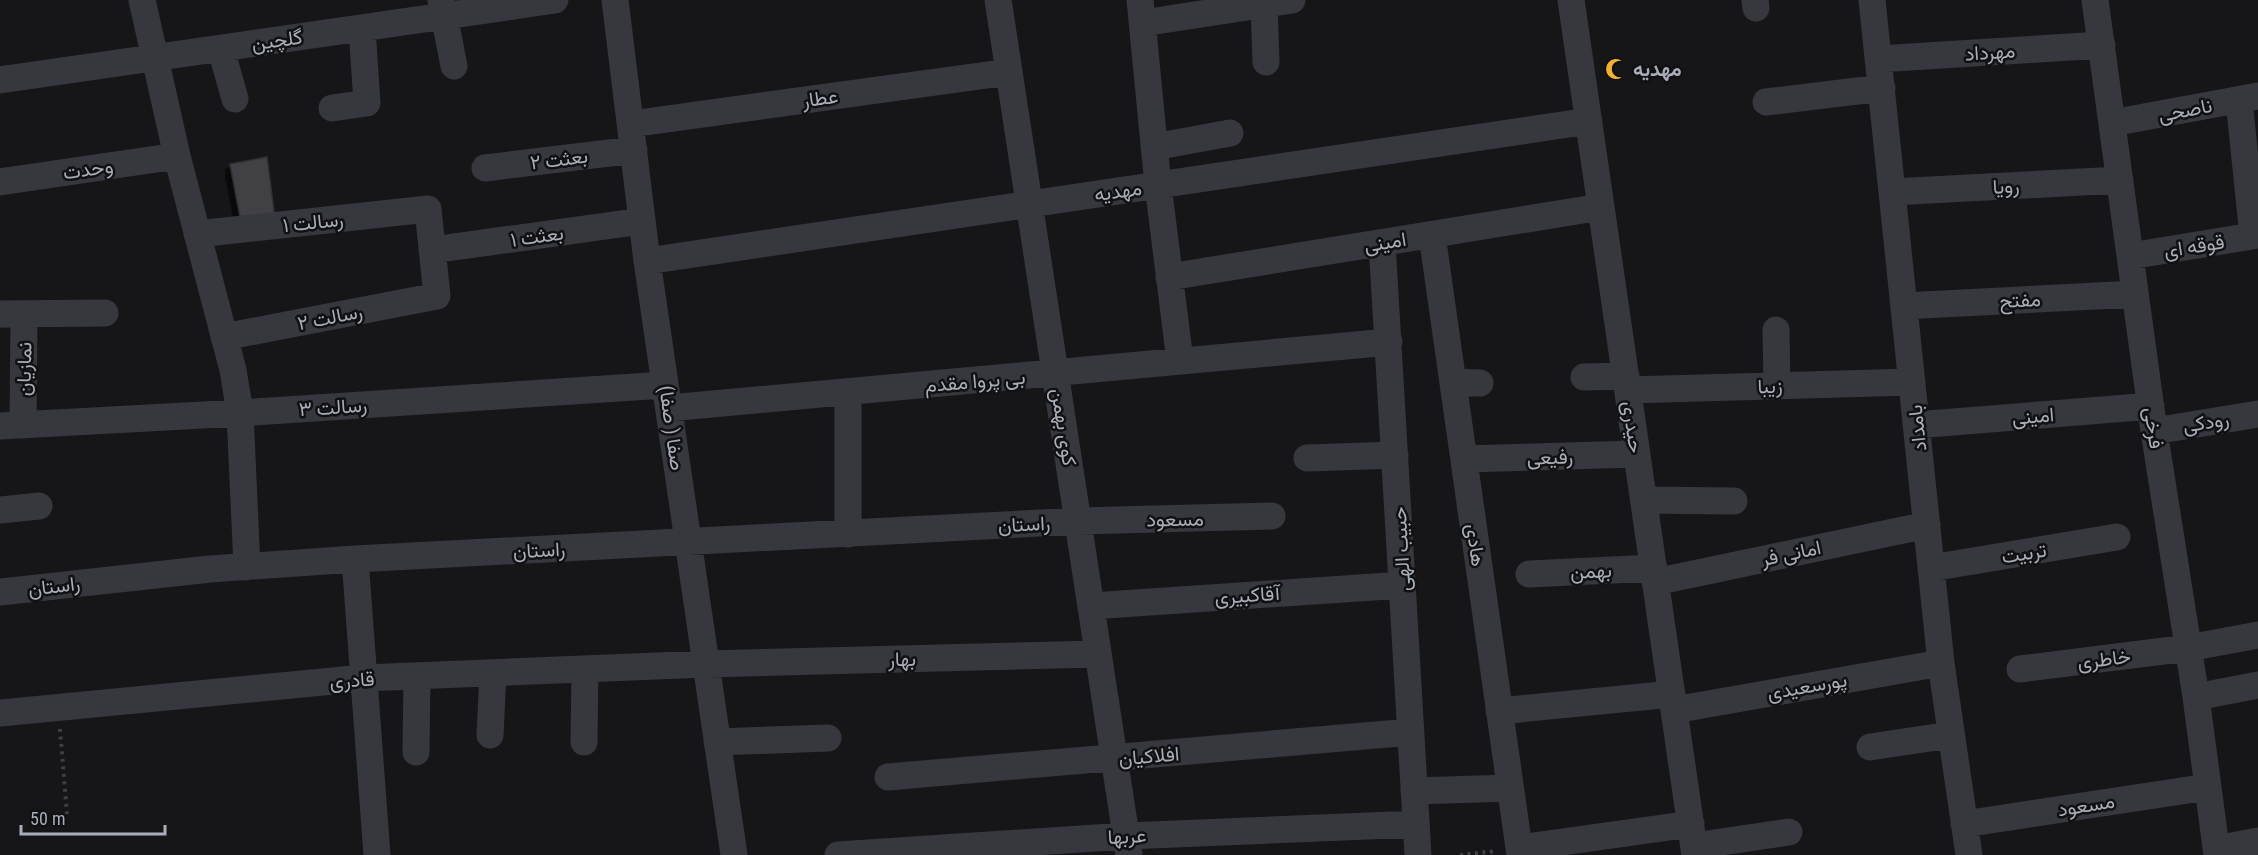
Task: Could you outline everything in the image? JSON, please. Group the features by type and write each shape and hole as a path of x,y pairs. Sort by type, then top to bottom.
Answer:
{"street":[{"path":"142,0 177,156 224,337 240,413 247,567"},
{"name":"گلچین","path":"0,81 363,28 442,8 555,0"},
{"name":"صفا ( صفا)","path":"615,0 647,261 734,855"},
{"name":"کوی بهمن","path":"998,0 1128,845"},
{"path":"1180,361 1158,185 1142,11 1264,4 1292,0"},
{"name":"حیدری","path":"1571,0 1693,842"},
{"name":"بامداد","path":"1872,0 1941,663 1969,855"},
{"name":"فرخی","path":"2095,0 2152,418 2196,697 2216,852"},
{"path":"1264,4 1266,62"},
{"path":"442,8 454,66"},
{"path":"332,108 367,103 363,28"},
{"name":"مهرداد","path":"1878,59 2102,45"},
{"path":"221,48 235,99"},
{"name":"عطار","path":"630,124 1009,72"},
{"path":"1766,102 1882,88"},
{"path":"2248,98 2255,236"},
{"name":"ناصحی","path":"2112,123 2248,98"},
{"name":"مهدیه","path":"647,261 1589,122"},
{"path":"1154,147 1230,133"},
{"name":"بعثت ۲","path":"485,168 634,150"},
{"name":"وحدت","path":"0,182 177,156"},
{"name":"رویا","path":"1892,192 2120,180"},
{"name":"امینی","path":"1169,277 1601,207"},
{"name":"رسالت ۱","path":"197,234 428,209 432,250"},
{"name":"بعثت ۱","path":"432,250 642,221"},
{"name":"هادی","path":"1432,234 1519,852"},
{"name":"قوقه ای","path":"2130,256 2255,236"},
{"name":"حبیب الهی","path":"1382,243 1418,855"},
{"name":"رسالت ۲","path":"224,337 437,296 432,250"},
{"name":"مفتح","path":"1904,306 2135,294"},
{"path":"12,314 105,313"},
{"name":"نمازیان","path":"12,314 12,425"},
{"path":"1776,330 1777,386"},
{"name":"بی پروا مقدم","path":"667,397 848,392 1389,342"},
{"name":"زیبا","path":"1584,377 1627,383 1777,386 1912,382"},
{"path":"1453,382 1480,383"},
{"path":"848,392 848,534"},
{"name":"رسالت ۳","path":"12,425 240,413 667,397"},
{"name":"رودکی","path":"2152,418 2258,414"},
{"name":"امینی","path":"1916,425 2152,418"},
{"name":"رفیعی","path":"1464,459 1637,454"},
{"path":"1307,458 1395,455"},
{"path":"1644,500 1734,501"},
{"path":"0,510 39,506"},
{"name":"مسعود","path":"1078,521 1272,516"},
{"name":"راستان","path":"0,592 247,567 355,559 1078,521"},
{"name":"امانی فر","path":"1654,575 1927,525"},
{"name":"تربیت","path":"1931,568 2117,537"},
{"path":"355,559 377,855"},
{"name":"بهمن","path":"1529,574 1654,575"},
{"name":"آقاکبیری","path":"1091,606 1402,585"},
{"name":"خاطری","path":"2020,669 2188,648 2258,634"},
{"name":"بهار","path":"706,664 1098,654"},
{"name":"پورسعیدی","path":"1499,711 1673,702 1941,663"},
{"name":"قادری","path":"0,713 364,678 706,664"},
{"path":"584,742 585,669"},
{"path":"490,735 493,673"},
{"path":"416,752 417,676"},
{"path":"2196,697 2258,686"},
{"name":"افلاکیان","path":"888,777 1411,732"},
{"path":"1870,747 1950,735"},
{"path":"717,742 828,738"},
{"name":"مسعود","path":"1964,824 2208,787"},
{"path":"1414,791 1510,788"},
{"name":"عربها","path":"838,855 1128,845 1416,824"},
{"path":"1519,852 1693,842 1789,832"},
{"path":"2216,852 2258,841"}],"path":[{"path":"58,707 67,814"},
{"path":"1460,855 1519,852"}],"building":[{"path":"267,157 275,219 241,222 230,164"}],"place":[{"name":"مهدیه","path":"1616,69"}]}
